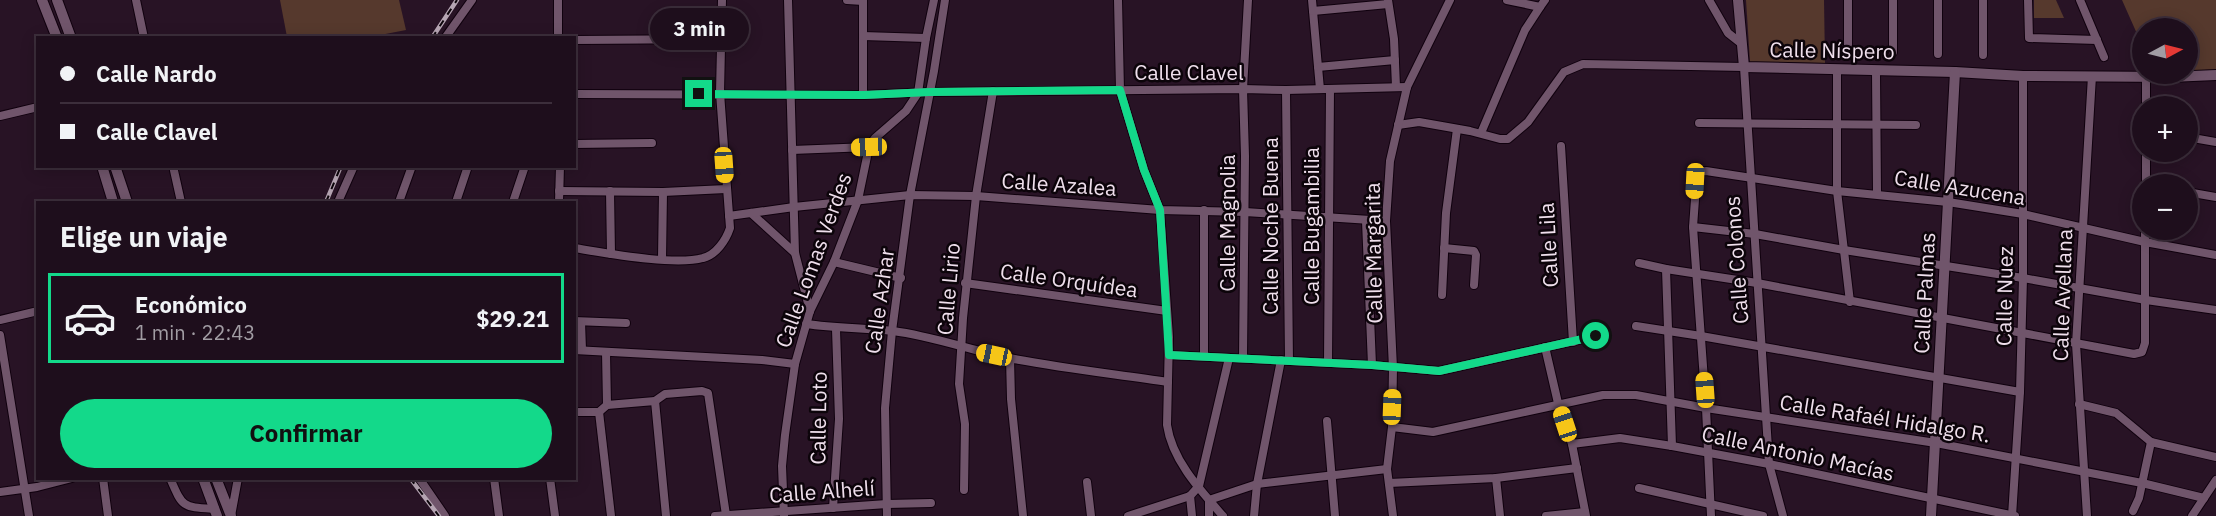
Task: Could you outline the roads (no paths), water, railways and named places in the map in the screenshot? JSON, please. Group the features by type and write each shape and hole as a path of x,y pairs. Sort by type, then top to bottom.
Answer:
{"street":[{"path":"42,0 56,36"},
{"path":"57,0 70,36"},
{"path":"136,0 144,36"},
{"path":"446,36 472,0"},
{"path":"558,0 558,36"},
{"path":"576,248 662,259 703,258 722,244 730,228 720,93 723,0"},
{"path":"788,0 795,253 810,311"},
{"path":"847,0 863,0 864,95"},
{"path":"792,150 869,147 874,138 906,111 918,93 934,0"},
{"path":"930,92 945,0"},
{"path":"1118,0 1120,90 1144,170 1160,210 1169,355 1167,425 1169,439 1188,472 1223,516"},
{"name":"Calle Magnolia","path":"1243,358 1245,212 1243,89 1248,0"},
{"path":"1312,0 1320,89"},
{"name":"Calle Margarita","path":"1393,516 1387,469 1392,427 1394,368 1386,221 1390,161 1407,87 1450,0"},
{"path":"1398,125 1419,122 1481,134 1525,30 1542,3 1507,0"},
{"path":"1709,0 1728,33 1742,44"},
{"name":"Calle Colonos","path":"1738,0 1769,464 1783,516"},
{"path":"1848,0 1848,52"},
{"path":"1893,0 1893,52"},
{"path":"1938,0 1938,54"},
{"path":"1983,0 1983,55"},
{"path":"2028,0 2030,38 2097,40"},
{"path":"2080,0 2104,57"},
{"path":"1313,11 1388,2 1396,87"},
{"path":"863,36 926,38"},
{"path":"576,40 721,39"},
{"path":"1318,67 1395,60"},
{"name":"Calle Níspero","path":"1481,134 1500,139 1511,138 1528,122 1564,72 1583,64 2132,77"},
{"path":"1837,69 1837,191 1850,302"},
{"path":"1876,72 1877,193"},
{"name":"Calle Palmas","path":"1931,516 1955,72"},
{"name":"Calle Níspero","path":"2198,76 2216,75"},
{"name":"Calle Nuez","path":"2013,516 2022,334 2023,76"},
{"name":"Calle Avellana","path":"2087,516 2076,344 2092,76"},
{"name":"Calle Clavel","path":"576,94 864,95 993,91 1286,90 1407,87"},
{"name":"Calle Bugambilia","path":"1328,363 1330,89"},
{"name":"Calle Noche Buena","path":"1254,516 1257,484 1285,360 1286,90"},
{"name":"Calle Lirio","path":"964,490 965,424 958,384 965,283 993,91"},
{"name":"Calle Azhar","path":"887,516 886,382 910,195 930,92"},
{"path":"0,116 36,107"},
{"path":"1700,123 1916,125"},
{"path":"1443,296 1446,213 1457,129"},
{"path":"2198,139 2216,142"},
{"path":"576,144 652,143"},
{"name":"Calle Lila","path":"1561,146 1573,342"},
{"name":"Calle Lomas Verdes","path":"784,514 782,466 795,364 810,311 834,262 858,200 869,147"},
{"path":"103,168 113,201"},
{"path":"116,168 127,201"},
{"path":"174,168 182,201"},
{"path":"338,201 353,168"},
{"path":"399,201 411,168"},
{"path":"456,201 467,168"},
{"path":"513,201 524,168"},
{"path":"559,201 560,168"},
{"name":"Calle Azucena","path":"1693,227 1697,172 1706,171 1837,191 1877,193 2023,214 2082,229 2216,255"},
{"path":"559,191 663,192 726,189"},
{"path":"609,191 611,254"},
{"path":"662,259 663,192"},
{"path":"2198,194 2216,197"},
{"name":"Calle Azalea","path":"729,216 910,195 976,196 1160,210 1287,214 1386,221"},
{"path":"1204,210 1204,356"},
{"path":"751,213 795,253"},
{"path":"1366,221 1372,365"},
{"path":"1711,516 1693,227 1755,234 2216,310"},
{"path":"1639,262 1666,269 1757,283 2134,354 2142,352 2145,343 2145,242"},
{"path":"1444,248 1474,251 1476,255 1474,285"},
{"path":"834,262 901,278"},
{"path":"1666,269 1672,446"},
{"name":"Calle Orquídea","path":"965,283 1167,311"},
{"path":"0,320 36,311"},
{"path":"626,322 578,321 578,350 762,360 795,364"},
{"path":"806,324 892,331 927,337 1010,358 1168,382"},
{"path":"1636,326 1939,377 2020,393"},
{"name":"Calle Loto","path":"833,508 839,419 836,328"},
{"path":"0,335 29,516"},
{"path":"1169,355 1372,365 1439,371 1596,336"},
{"path":"1545,347 1558,403 1572,444 1586,514 1546,516"},
{"path":"606,352 603,408 611,516"},
{"path":"1010,358 1011,399 1023,516"},
{"path":"1128,516 1190,496 1199,486 1229,358"},
{"path":"576,412 655,401 665,394 702,391 708,393 726,515"},
{"name":"Calle Rafaél Hidalgo R.","path":"1392,427 1433,432 1558,403 1620,394 2015,458 2142,483 2204,498"},
{"path":"655,401 666,516"},
{"path":"2079,404 2116,413 2151,442 2216,457"},
{"path":"1327,421 1335,516"},
{"name":"Calle Antonio Macías","path":"1572,444 1620,438 1672,446 1769,464 2013,516"},
{"path":"2133,511 2139,498 2151,442"},
{"path":"1389,483 1496,478 1577,468"},
{"path":"1209,500 1257,484 1387,469"},
{"path":"1496,478 1500,516"},
{"path":"0,492 63,480"},
{"path":"104,480 108,516"},
{"path":"171,480 180,501 185,506 216,513"},
{"path":"204,480 216,513"},
{"path":"217,480 231,516"},
{"path":"231,516 238,480"},
{"path":"420,480 446,516"},
{"path":"494,480 499,516"},
{"path":"550,480 555,516"},
{"path":"2192,516 2216,480"},
{"path":"1087,482 1091,516"},
{"path":"1639,488 1763,516"},
{"path":"1190,496 1192,516"},
{"path":"1209,500 1209,516"},
{"name":"Calle Alhelí","path":"715,516 784,514 887,504 931,504"}],"railway":[{"path":"433,36 457,0"},
{"path":"326,201 340,168"},
{"path":"412,480 439,516"}]}
